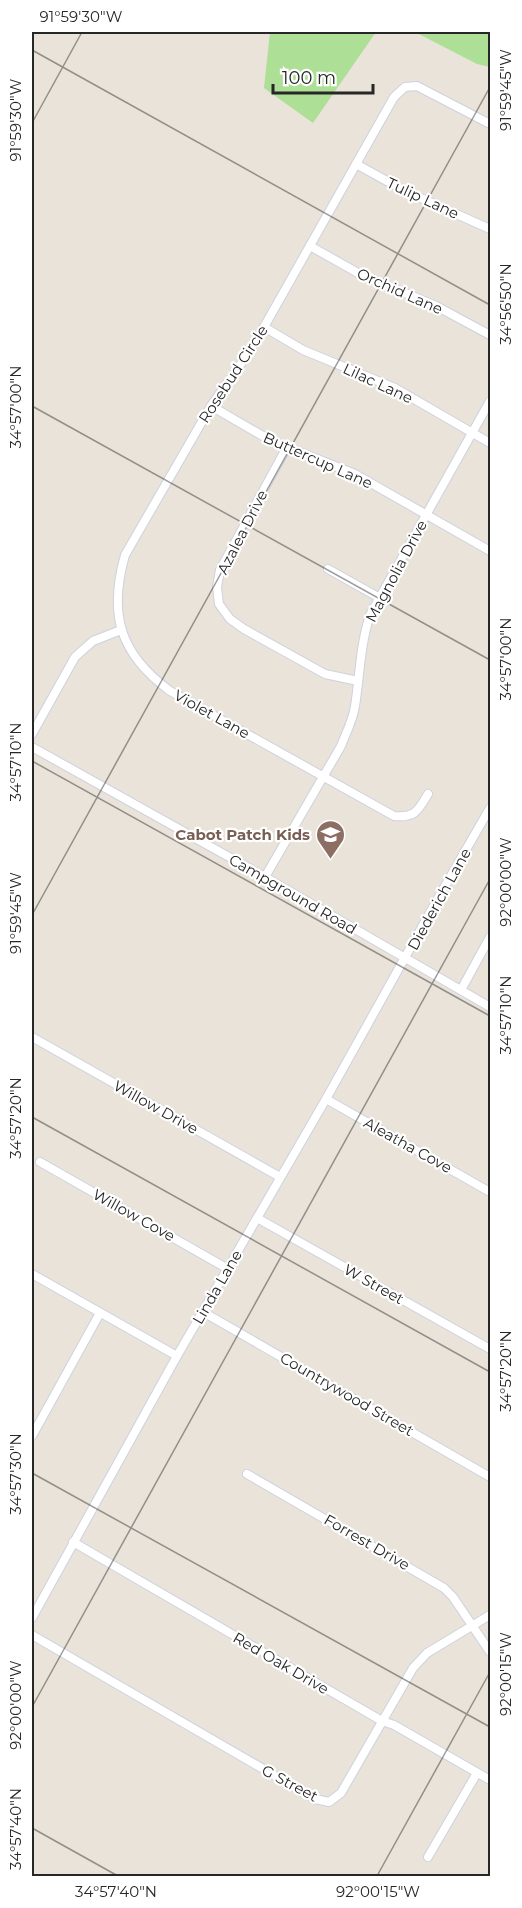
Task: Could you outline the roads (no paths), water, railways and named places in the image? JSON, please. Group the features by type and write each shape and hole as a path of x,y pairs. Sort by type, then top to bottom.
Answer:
{"street":[{"name":"Rosebud Circle","path":"121,630 117,602 118,579 125,555 211,406 264,327 394,97 405,87 417,86 490,124"},
{"name":"Tulip Lane","path":"356,164 405,191 490,229"},
{"name":"Orchid Lane","path":"310,246 358,273 436,306 490,335"},
{"name":"Lilac Lane","path":"264,327 303,350 395,388 490,443"},
{"name":"Magnolia Drive","path":"265,877 324,776 349,726 355,708 364,633 378,597 490,401"},
{"name":"Buttercup Lane","path":"211,406 261,435 355,474 490,551"},
{"name":"Azalea Drive","path":"287,447 220,570 217,587 219,604 230,619 244,629 325,674 358,681"},
{"path":"328,569 378,597"},
{"path":"32,734 75,657 93,641 121,630"},
{"name":"Violet Lane","path":"121,630 131,652 141,666 170,691 394,816 407,817 417,812 428,794"},
{"name":"Campground Road","path":"32,747 265,877 490,1007"},
{"name":"Diederich Lane","path":"406,958 490,808"},
{"path":"460,990 490,937"},
{"name":"Linda Lane","path":"32,1618 177,1356 406,958"},
{"name":"Willow Drive","path":"32,1037 280,1177"},
{"name":"Aleatha Cove","path":"326,1099 490,1192"},
{"name":"Willow Cove","path":"40,1162 228,1269"},
{"name":"W Street","path":"257,1218 490,1349"},
{"path":"32,1274 177,1356"},
{"name":"Countrywood Street","path":"203,1312 490,1477"},
{"path":"32,1436 100,1313"},
{"name":"Forrest Drive","path":"247,1474 444,1588 453,1597 490,1652"},
{"name":"Red Oak Drive","path":"74,1542 382,1721 394,1725 490,1780"},
{"name":"G Street","path":"32,1635 315,1799 329,1802 341,1793 413,1668 427,1653 490,1615"},
{"path":"428,1857 477,1773"}],"place":[{"name":"Cabot Patch Kids","path":"331,860"}]}
